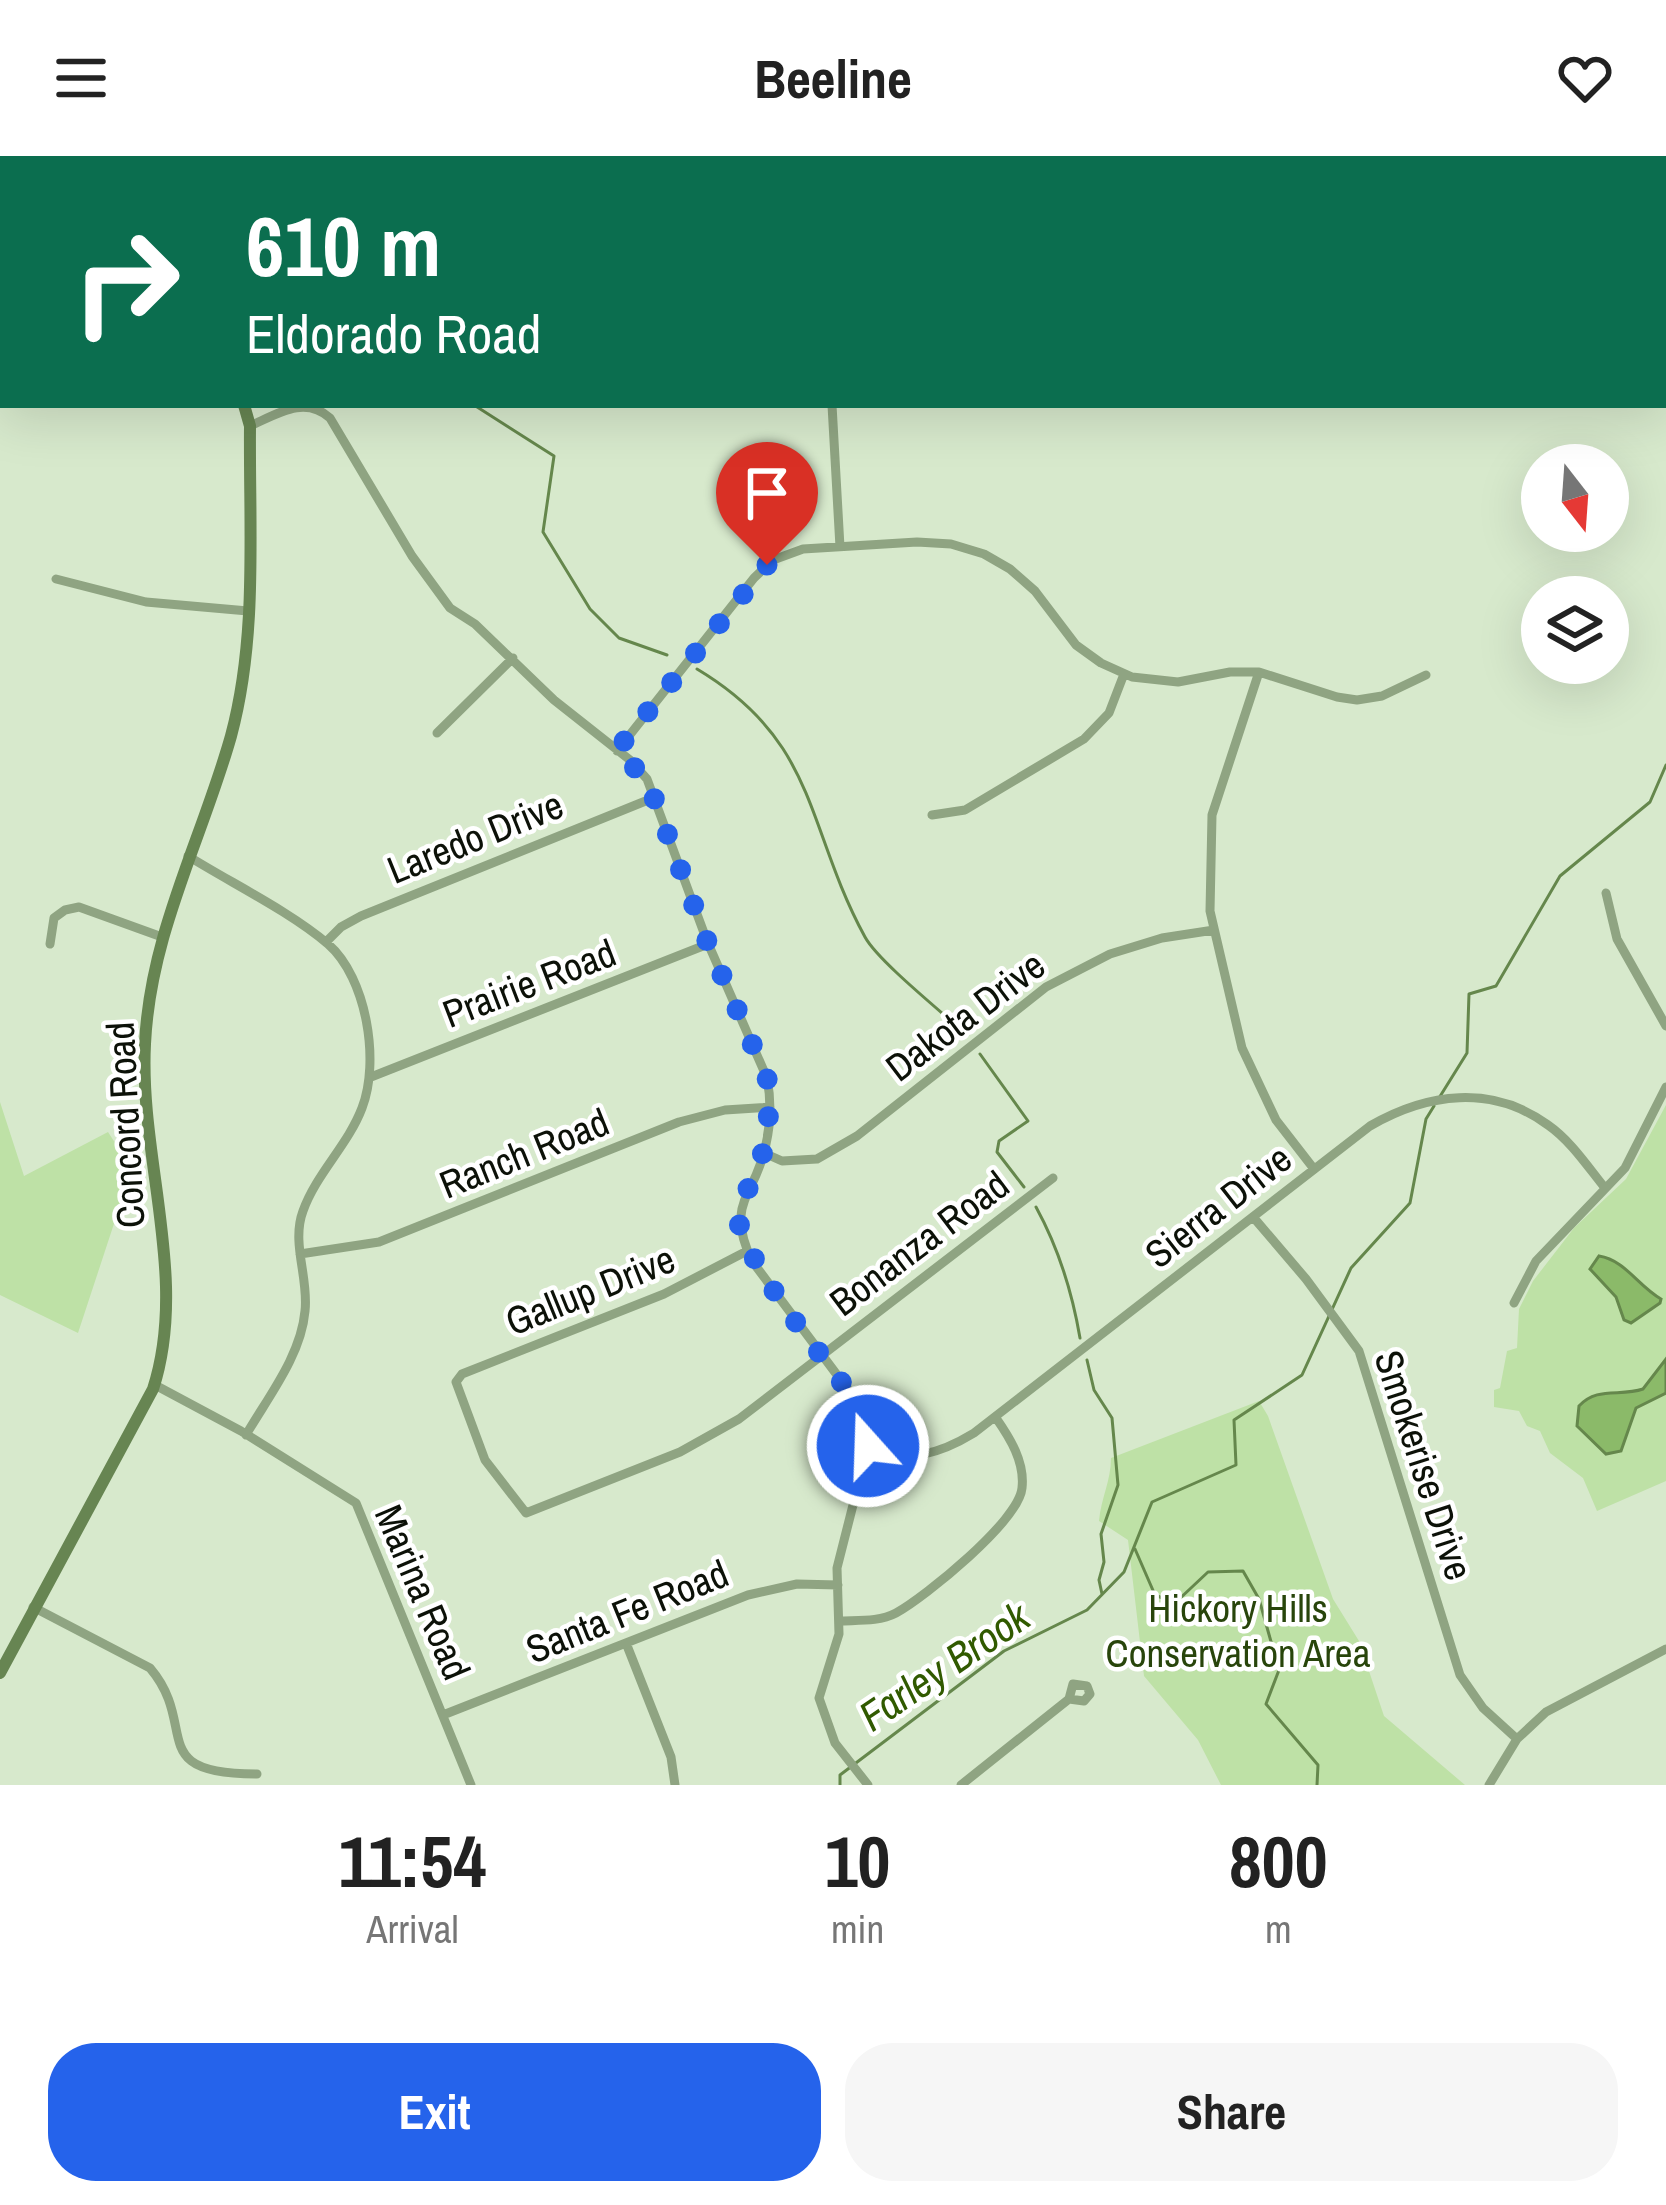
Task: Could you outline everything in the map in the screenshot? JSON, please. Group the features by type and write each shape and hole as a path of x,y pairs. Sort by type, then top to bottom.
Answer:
{"main road":[{"name":"Concord Road","path":"0,1673 155,1385 165,1343 165,1273 144,1046 162,937 235,718 245,668 250,426 245,408"}],"street":[{"path":"250,426 295,408"},
{"path":"316,408 330,418 412,556 450,608 475,623 554,700 647,779 709,944 767,1078 770,1107 764,1154 739,1216 740,1235 866,1420 867,1453 848,1519 838,1585 839,1634 819,1698 835,1743 868,1785"},
{"path":"832,408 840,547"},
{"path":"616,751 767,565 796,550 930,542 984,554 1030,585 1082,650 1124,674 1178,682 1258,672 1358,700 1382,697 1426,675"},
{"path":"56,579 146,602 248,611"},
{"path":"437,733 513,658"},
{"path":"1258,672 1212,814 1208,855 1214,930 1232,1017 1256,1081 1276,1120 1314,1168"},
{"path":"932,815 965,810 1084,739 1109,713 1124,674"},
{"name":"Laredo Drive","path":"326,942 361,916 653,798"},
{"path":"188,856 326,942 343,961 354,985 369,1038 371,1077 353,1127 304,1206 299,1224 306,1302 302,1332 246,1435"},
{"path":"1606,893 1617,939 1666,1026"},
{"path":"50,944 54,918 79,907 162,937"},
{"name":"Dakota Drive","path":"764,1154 782,1161 818,1159 857,1136 1046,987 1136,946 1214,930"},
{"name":"Prairie Road","path":"371,1077 709,944"},
{"path":"1514,1304 1536,1261 1625,1168 1666,1087"},
{"name":"Sierra Drive","path":"867,1453 927,1456 944,1452 997,1418 1314,1168 1396,1111 1425,1100 1470,1096 1500,1100 1545,1122 1605,1188"},
{"name":"Ranch Road","path":"300,1254 379,1242 679,1122 770,1107"},
{"name":"Bonanza Road","path":"456,1382 485,1460 526,1513 680,1452 739,1419 1053,1178"},
{"name":"Smokerise Drive","path":"1254,1218 1359,1351 1460,1675 1484,1708 1517,1739"},
{"name":"Gallup Drive","path":"456,1382 462,1374 664,1294 747,1251"},
{"name":"Marina Road","path":"155,1385 356,1503 471,1785"},
{"path":"839,1621 895,1613 965,1559 1017,1508 1020,1465 997,1418"},
{"name":"Santa Fe Road","path":"443,1715 770,1588 838,1585"},
{"path":"33,1607 133,1656 155,1672 179,1741 193,1764 210,1772 257,1774"},
{"path":"626,1643 671,1756 675,1785"},
{"path":"1489,1785 1517,1739 1546,1712 1666,1649"},
{"path":"961,1785 1069,1699"}],"green space":[{"path":"0,1102 24,1176 108,1132 132,1169 78,1333 0,1295"},
{"path":"1666,1105 1666,1481 1597,1511 1583,1478 1550,1453 1540,1431 1527,1426 1519,1411 1494,1407 1494,1390 1500,1388 1507,1351 1517,1348 1519,1309 1533,1281 1574,1228 1626,1179"},
{"name":"Hickory Hills Conservation Area","path":"1259,1401 1333,1599 1359,1641 1384,1716 1465,1785 1221,1785 1198,1740 1144,1676 1128,1540 1099,1521 1111,1458"}],"shaded area":[{"path":"1599,1256 1624,1268 1660,1303 1631,1323 1624,1320 1616,1297 1590,1269"},
{"path":"1666,1359 1666,1393 1636,1408 1621,1451 1606,1454 1577,1426 1579,1406 1601,1394 1643,1389"}],"waterway":[{"path":"479,408 554,456 543,532 590,609 619,638 667,655"},
{"path":"697,669 737,697 788,757 872,947 966,1034"},
{"name":"Farley Brook","path":"1439,1098 1467,1053 1469,994 1496,986 1560,876 1650,802 1666,765"},
{"path":"980,1054 1028,1121 999,1141 997,1152 1024,1187"},
{"name":"Farley Brook","path":"840,1785 840,1775 1004,1651 1087,1610 1124,1572 1152,1502 1236,1465 1234,1420 1302,1375 1351,1268 1410,1203 1426,1119 1434,1106"},
{"path":"1036,1207 1064,1271 1080,1338"},
{"path":"1087,1360 1094,1390 1112,1418 1118,1485 1101,1534 1102,1594"},
{"path":"1135,1549 1155,1595 1175,1603 1208,1572 1243,1571 1259,1599 1279,1670 1266,1704 1318,1765 1317,1785"}],"route":[{"path":"767,565 616,751 647,779 707,941 767,1078 766,1145 739,1216 740,1235 752,1261 855,1400 866,1420 868,1446"}]}
